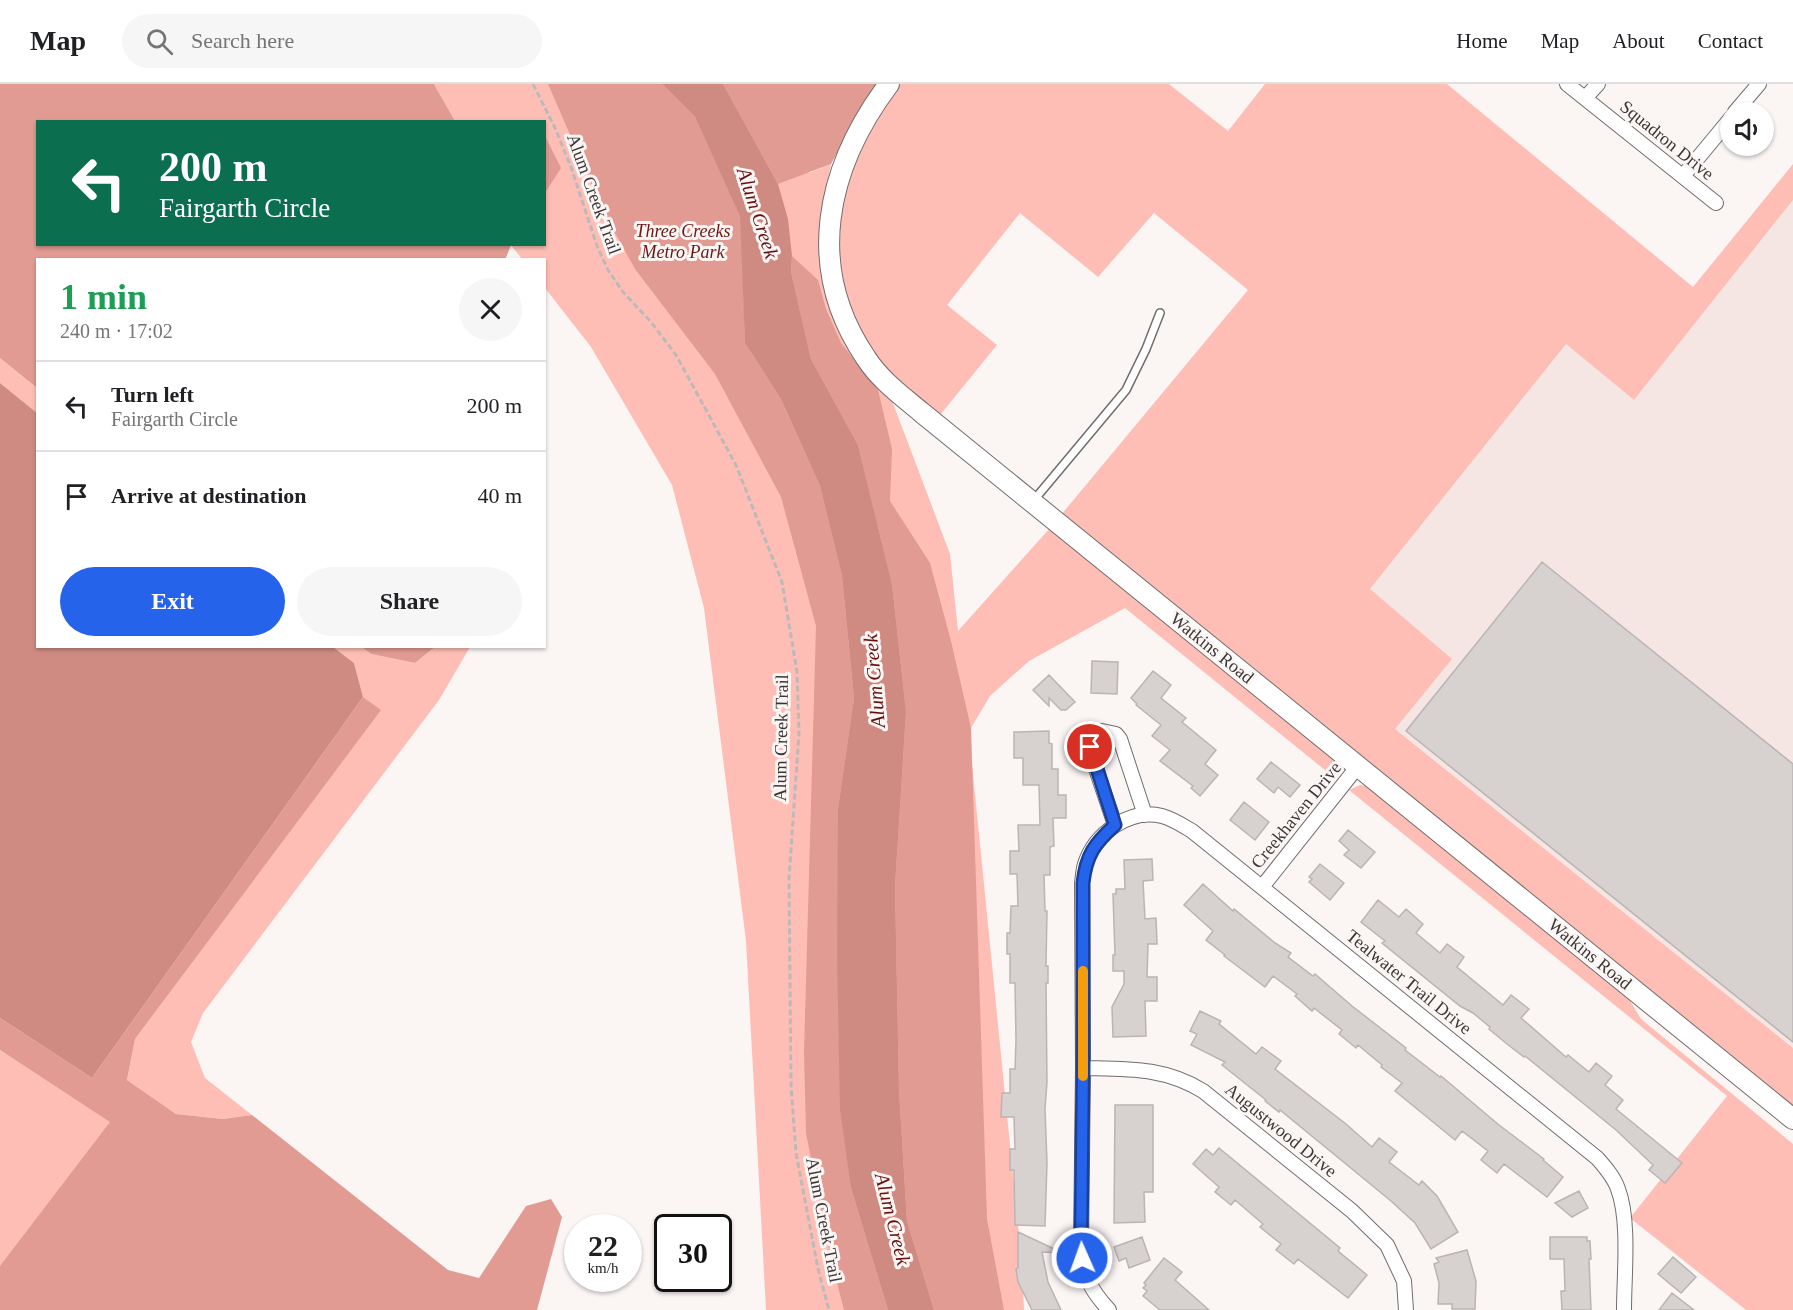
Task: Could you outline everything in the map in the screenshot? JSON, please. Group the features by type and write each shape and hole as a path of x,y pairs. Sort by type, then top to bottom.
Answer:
{"street":[{"name":"Watkins Road","path":"889,84 871,110 845,157 834,191 828,242 830,271 837,302 867,360 889,385 1793,1119"},
{"name":"Squadron Drive","path":"1567,84 1716,203"},
{"path":"1586,99 1598,84"},
{"path":"1744,102 1759,84"},
{"path":"1683,176 1720,131"},
{"path":"1109,1310 1092,1292 1084,1270 1081,1246 1083,883 1085,865 1093,847 1115,825 1138,816 1120,739 1116,734 1102,731 1091,741 1091,754 1115,825"},
{"name":"Creekhaven Drive","path":"1262,886 1358,766"},
{"name":"Tealwater Trail Drive","path":"1138,816 1160,816 1176,821 1192,831 1597,1158 1618,1187 1624,1221 1624,1310"},
{"name":"Augustwood Drive","path":"1083,1068 1148,1070 1187,1081 1203,1091 1366,1223 1387,1245 1399,1267 1406,1296 1406,1310"}],"lane":[{"path":"1032,502 1126,390 1160,313"}],"path":[{"name":"Alum Creek Trail","path":"533,84 571,166 597,246 608,270 623,292 651,322 676,355 736,465 782,582 797,672 798,723 789,879 791,1085 796,1153 818,1269 829,1310"}],"shaded area":[{"path":"1793,200 1793,1048 1395,729 1370,589 1566,343 1634,400"}],"green space":[{"path":"0,84 434,84 454,120 36,120 36,246 511,246 506,258 36,258 36,387 0,358"},
{"name":"Three Creeks Metro Park","path":"434,84 814,84 809,173 831,164 821,214 838,258 839,202 850,166 878,115 900,84 1169,84 1228,131 1265,84 1447,84 1693,287 1793,164 1793,200 1634,400 1566,344 1370,589 1452,659 1395,729 1793,1048 1793,1109 1061,515 1248,290 1154,213 1098,277 1020,213 947,305 997,345 940,415 890,372 874,353 950,554 958,631 1050,528 1330,753 1338,767 1336,779 1125,608 1029,661 990,696 971,728 967,714 1022,1265 1024,1310 766,1310 746,941 704,608 672,485 591,347 546,289 546,258 521,258 512,246 546,246 546,120 454,120"},
{"name":"Three Creeks Metro Park","path":"548,84 662,84 695,117 741,216 745,343 781,399 820,486 842,576 854,698 838,809 851,1188 888,1310 844,1310 831,1260 806,1133 804,1052 816,626 781,497 715,374 635,269 604,213"},
{"path":"723,84 880,84 859,112 831,164 778,184"},
{"path":"546,138 561,168 546,191"},
{"path":"792,256 818,280 826,309 841,343 878,390 892,449 890,501 930,563 971,728 987,1219 1004,1310 934,1310 907,1221 899,1091 895,886 906,712 892,584 858,445 811,359 791,272"},
{"path":"0,358 36,387 36,412 0,383"},
{"path":"334,648 363,648 371,654 415,663 434,648 469,648 439,700 203,1013 191,1042 205,1078 252,1115 223,1119 176,1114 127,1080 135,1039 380,710 363,697 354,663"},
{"path":"363,648 434,648 415,663 371,654"},
{"path":"363,697 381,710 135,1039 127,1080 176,1114 223,1119 252,1115 448,1270 479,1278 526,1206 551,1199 562,1217 537,1310 0,1310 0,1266 110,1122 0,1050 0,1018 92,1078"},
{"path":"1360,785 1373,787 1623,989 1641,1019 1793,1144 1793,1310 1746,1310 1630,1218 1727,1096 1349,790"},
{"path":"0,1050 77,1100 448,1310 0,1310"}],"water":[{"name":"Alum Creek","path":"662,84 723,84 778,184 788,219 792,256 791,272 811,359 858,445 892,584 906,712 895,886 899,1091 907,1221 934,1310 888,1310 851,1188 840,1109 837,955 838,809 854,698 842,576 820,486 781,399 745,343 740,216 695,117"},
{"path":"0,383 36,412 36,648 334,648 354,663 363,697 92,1078 0,1018"}],"building":[{"path":"1542,562 1793,764 1793,1042 1406,731"},
{"path":"1092,661 1118,662 1117,694 1091,693"},
{"path":"1153,671 1171,685 1161,698 1186,718 1182,722 1216,750 1205,764 1218,775 1200,796 1191,788 1193,786 1160,761 1170,750 1152,736 1161,725 1136,705 1131,698"},
{"path":"1049,675 1075,702 1066,710 1061,710 1049,698 1049,706 1033,690"},
{"path":"1049,731 1049,743 1052,744 1052,769 1058,769 1058,795 1066,795 1066,818 1053,818 1054,846 1050,847 1050,875 1044,875 1045,911 1047,911 1046,966 1048,966 1048,983 1046,983 1045,1226 1015,1225 1014,1170 1010,1170 1010,1149 1015,1149 1014,1117 1001,1117 1002,1093 1010,1093 1010,1069 1015,1069 1016,1040 1015,983 1010,983 1007,933 1010,933 1011,906 1018,906 1017,874 1010,874 1010,851 1019,851 1018,825 1040,825 1039,785 1023,785 1023,758 1014,758 1014,732"},
{"path":"1271,762 1300,785 1290,797 1278,787 1274,793 1257,779"},
{"path":"1244,802 1269,822 1255,840 1230,820"},
{"path":"1348,830 1375,852 1361,868 1344,855 1349,850 1339,841"},
{"path":"1152,859 1153,880 1143,881 1145,919 1156,918 1157,944 1148,944 1147,977 1157,977 1157,1001 1145,1001 1146,1036 1113,1037 1112,1007 1124,984 1124,971 1113,971 1113,955 1115,955 1113,894 1116,894 1116,889 1125,889 1124,860"},
{"path":"1320,864 1344,883 1330,900 1309,882 1312,879 1309,877"},
{"path":"1203,884 1233,911 1234,909 1275,943 1291,953 1288,957 1313,976 1315,974 1406,1048 1405,1050 1544,1159 1563,1177 1547,1197 1504,1164 1497,1173 1481,1160 1488,1151 1462,1131 1455,1140 1395,1091 1402,1083 1358,1045 1356,1048 1339,1034 1342,1030 1314,1008 1312,1011 1295,996 1297,994 1273,976 1265,987 1206,940 1213,931 1184,905"},
{"path":"1378,900 1399,917 1406,909 1423,924 1416,933 1440,953 1447,944 1464,957 1457,967 1503,1005 1511,995 1529,1009 1521,1018 1566,1057 1568,1055 1589,1072 1596,1063 1612,1076 1605,1085 1623,1100 1616,1109 1682,1163 1665,1183 1649,1170 1653,1165 1616,1130 1507,1044 1473,1013 1460,1006 1382,943 1385,941 1361,922"},
{"path":"1200,1011 1221,1021 1219,1024 1256,1054 1262,1047 1281,1061 1275,1069 1372,1147 1379,1138 1397,1152 1389,1162 1419,1185 1422,1181 1437,1196 1458,1232 1431,1249 1415,1223 1391,1201 1222,1065 1225,1062 1191,1045 1197,1034 1190,1031"},
{"path":"1115,1105 1153,1105 1153,1192 1144,1192 1145,1222 1114,1223"},
{"path":"1219,1148 1340,1248 1338,1251 1367,1275 1348,1298 1298,1259 1294,1264 1276,1250 1281,1244 1260,1227 1263,1224 1235,1200 1231,1205 1215,1192 1219,1187 1193,1164 1206,1149 1213,1155"},
{"path":"1579,1191 1588,1208 1572,1217 1555,1203"},
{"path":"1018,1232 1063,1253 1042,1252 1048,1282 1061,1310 1032,1310 1018,1282 1016,1269 1018,1268"},
{"path":"1142,1237 1150,1260 1129,1268 1126,1258 1119,1261 1114,1247"},
{"path":"1550,1237 1587,1237 1587,1241 1590,1241 1591,1310 1562,1310 1561,1291 1565,1291 1564,1259 1550,1259"},
{"path":"1467,1250 1476,1281 1475,1309 1452,1309 1452,1304 1438,1304 1439,1283 1434,1264 1439,1262 1436,1258"},
{"path":"1673,1257 1696,1277 1681,1293 1658,1274"},
{"path":"1164,1258 1182,1272 1175,1280 1209,1310 1160,1310 1143,1296 1147,1291 1143,1288 1146,1285 1144,1283"},
{"path":"1672,1293 1694,1310 1659,1310"}],"slow traffic":[{"path":"1083,971 1083,1076"}],"route":[{"path":"1082,1258 1083,883 1085,865 1093,847 1115,825 1090,747"}]}
